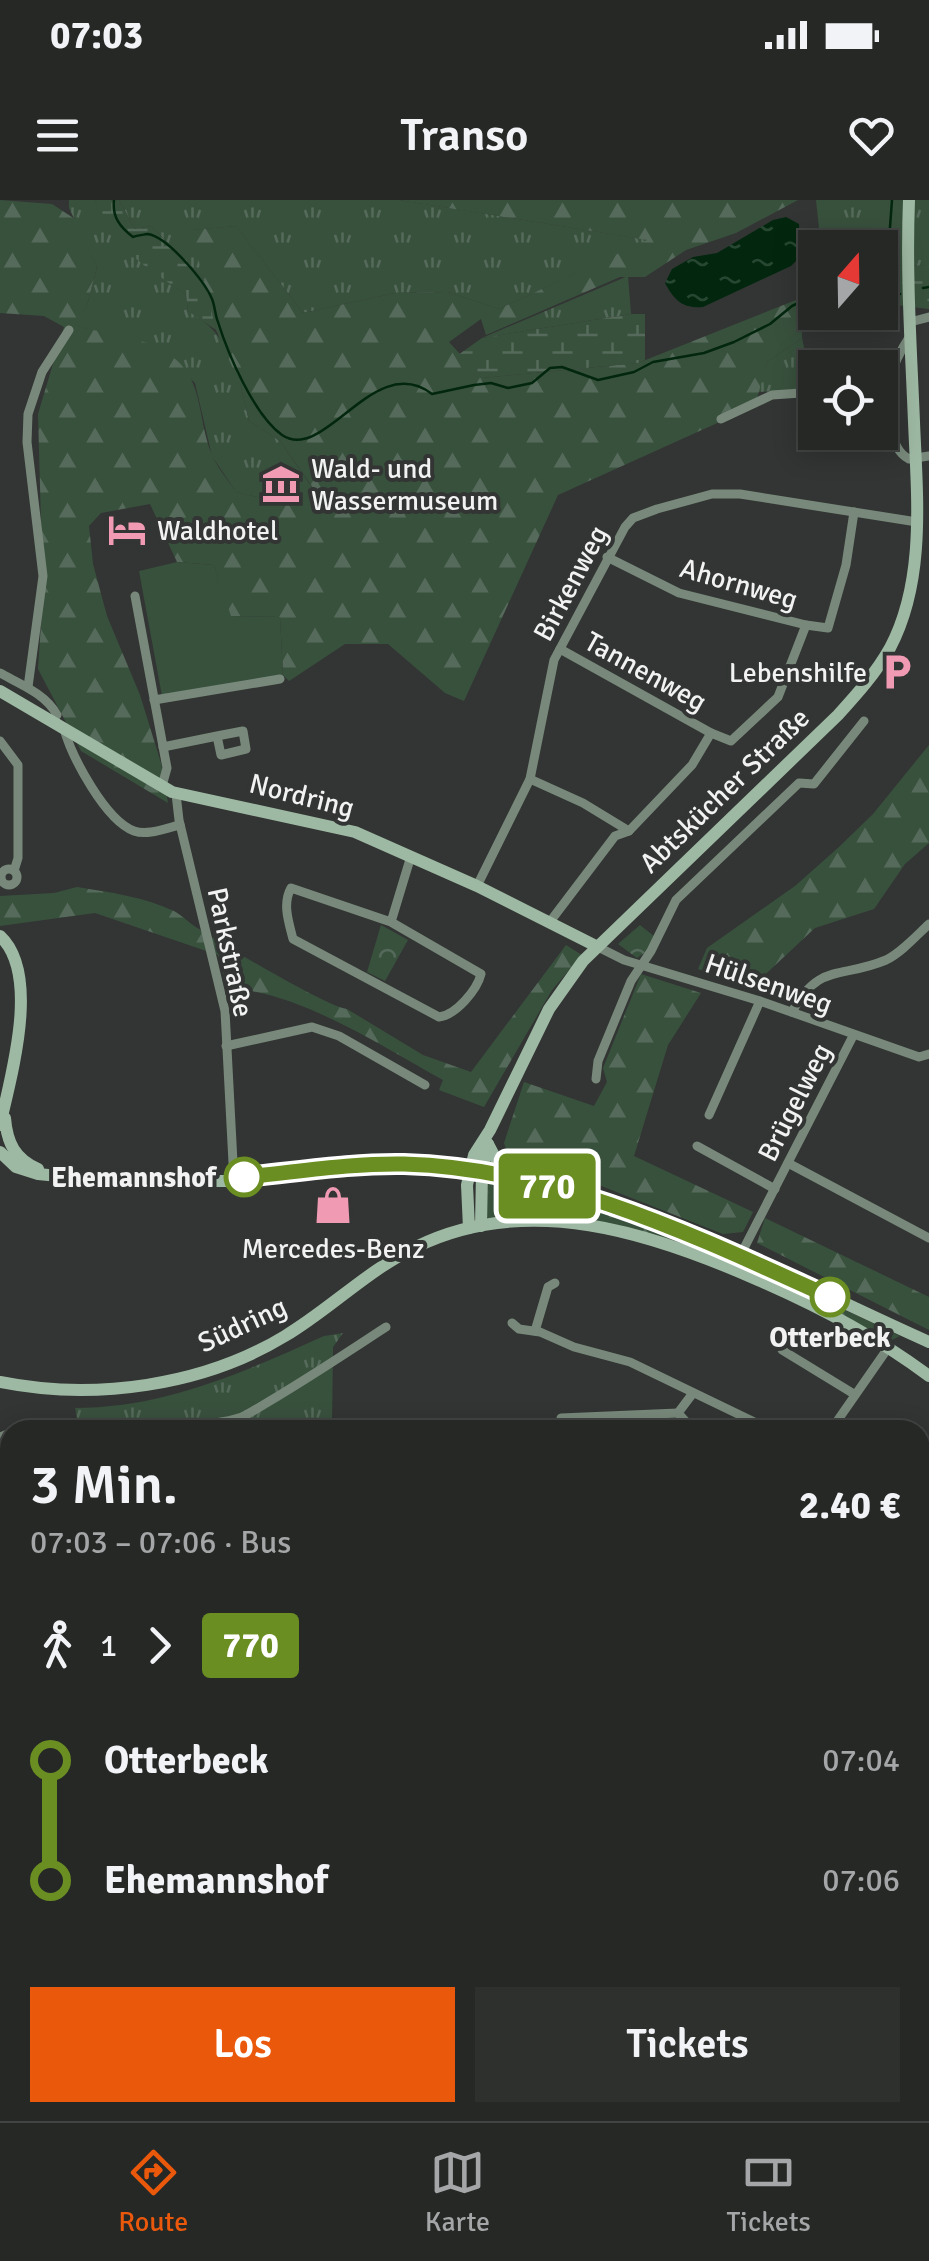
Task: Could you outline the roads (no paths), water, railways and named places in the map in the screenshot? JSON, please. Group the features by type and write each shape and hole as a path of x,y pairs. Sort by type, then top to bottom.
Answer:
{"street":[{"name":"Abtskücher Straße","path":"475,1227 475,1171 550,1010 596,946 809,744 874,673 891,646 914,566 922,457 910,328 909,200"},
{"path":"910,328 929,317"},
{"name":"Abtskücher Straße","path":"898,357 910,328"},
{"path":"28,687 44,576 28,456 28,414 42,372 69,330"},
{"path":"720,418 772,394 798,393"},
{"path":"898,447 904,457 922,457"},
{"name":"Birkenweg","path":"477,886 530,779 548,682 560,649 633,518 712,494 740,494 917,522"},
{"path":"549,922 615,836 630,831 721,738 778,697 806,625 828,628 846,565 854,512"},
{"name":"Ahornweg","path":"608,557 679,593 806,625"},
{"path":"135,596 167,768 162,786"},
{"name":"Tannenweg","path":"560,649 721,738"},
{"path":"0,673 28,687 54,708 72,752 102,802 122,824 146,832 180,825"},
{"path":"154,700 280,679"},
{"name":"Nordring","path":"0,690 176,794 326,824 411,856 596,946"},
{"path":"596,1079 598,1061 631,981 676,900 799,783 814,784 864,721"},
{"path":"163,747 217,736"},
{"path":"0,741 15,759 19,774 18,858 6,870"},
{"path":"530,779 583,803 630,831"},
{"name":"Parkstraße","path":"176,794 225,1011 234,1181"},
{"path":"391,922 411,856"},
{"path":"291,888 391,922 481,974 480,981 453,1012 439,1016 293,939 287,895 291,888"},
{"path":"792,1012 805,989 819,978 897,954 929,924"},
{"path":"0,936 14,954 21,998 0,1125"},
{"name":"Hülsenweg","path":"596,946 641,965 792,1012 853,1036 918,1057 929,1054"},
{"path":"709,1115 760,1002"},
{"path":"226,1046 316,1028 339,1036 425,1085"},
{"name":"Brügelweg","path":"740,1256 853,1036"},
{"path":"4,1106 12,1150 30,1165"},
{"path":"489,1137 504,1167 586,1189 621,1208"},
{"name":"Brügelweg","path":"697,1146 776,1189"},
{"path":"3,1159 54,1175"},
{"path":"3,1159 26,1171 110,1180 234,1181 393,1164 475,1171 545,1185 621,1208 740,1256 929,1342"},
{"path":"788,1163 929,1238"},
{"name":"Südring","path":"0,1382 50,1389 126,1388 178,1378 285,1336 417,1246 475,1227 576,1222 635,1234 708,1258 774,1287 888,1348 929,1376"},
{"path":"534,1331 548,1288 555,1283"},
{"path":"512,1323 519,1329 630,1362 750,1420"},
{"path":"227,1420 241,1418 292,1391 386,1327"},
{"path":"838,1420 888,1348 909,1333"},
{"path":"782,1350 854,1394"},
{"path":"678,1413 693,1393"},
{"path":"562,1418 678,1413"},
{"path":"678,1413 684,1420"}],"water":[{"path":"786,217 799,224 798,259 791,266 703,307 685,305 668,289 665,283 672,269 693,257 717,253 773,220"}],"waterway":[{"path":"114,200 116,217 128,233 133,237 156,237 194,272 212,299 228,350 252,399 282,435 298,440 315,435 370,395 390,386 411,384 432,394 491,383 508,388 532,383 550,368 562,367 598,380 734,342 770,324 798,303"},
{"path":"890,230 892,200"},
{"path":"923,288 929,287"}],"place":[{"name":"Wald- und Wassermuseum","path":"281,484"},
{"name":"Waldhotel","path":"127,530"},
{"name":"Lebenshilfe","path":"897,672"},
{"name":"Ehemannshof","path":"244,1177"},
{"name":"Mercedes-Benz","path":"333,1205"},
{"name":"Otterbeck","path":"830,1297"}]}
